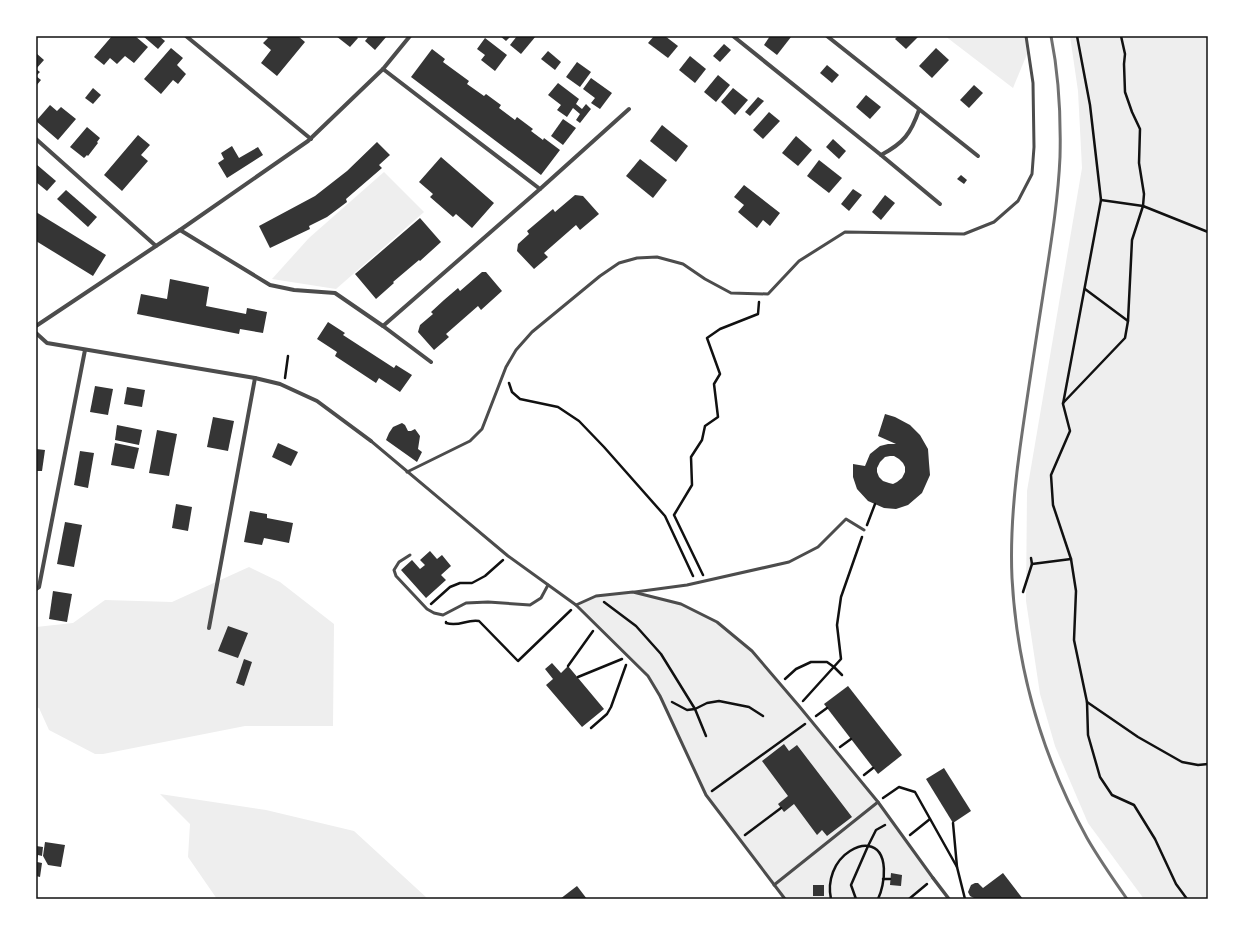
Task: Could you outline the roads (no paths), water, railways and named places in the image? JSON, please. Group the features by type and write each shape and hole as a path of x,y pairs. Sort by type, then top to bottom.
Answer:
{"street":[{"path":"186,36 311,139"},
{"path":"36,326 180,230 311,139 383,69 410,36"},
{"path":"733,36 881,154 940,204"},
{"path":"827,36 978,156"},
{"path":"383,69 540,189"},
{"path":"383,326 629,109"},
{"path":"881,154 900,144 910,131 919,110"},
{"path":"36,139 156,246"},
{"path":"180,230 270,285 294,290 335,294 383,326 431,362"},
{"path":"36,333 47,343 255,378 284,386 317,401 371,441"},
{"path":"36,588 39,587 85,350"},
{"path":"209,628 255,378"},
{"path":"933,878 949,899"}],"lane":[{"path":"407,472 470,441 482,429 506,367 516,350 532,332 618,263 636,258 657,257 683,264 705,279 731,293 768,294 799,261 845,232 964,234 994,222 1018,201 1032,174 1034,147 1034,83 1026,36"},
{"path":"371,441 508,556 576,605 648,676 660,696 706,795 785,899"},
{"path":"576,605 596,596 697,583 789,562 818,546 846,519 864,530"},
{"path":"410,554 398,562 394,570 396,576 427,609 434,613 444,615 466,603 488,602 530,605 541,598 548,585"},
{"path":"633,592 681,604 717,622 752,651 878,802 933,878"},
{"path":"774,885 878,802"}],"railway":[{"path":"1051,36 1056,66 1060,112 1059,174 1053,226 1016,480 1013,513 1012,578 1015,612 1026,680 1045,745 1071,808 1101,861 1127,899"}]}
